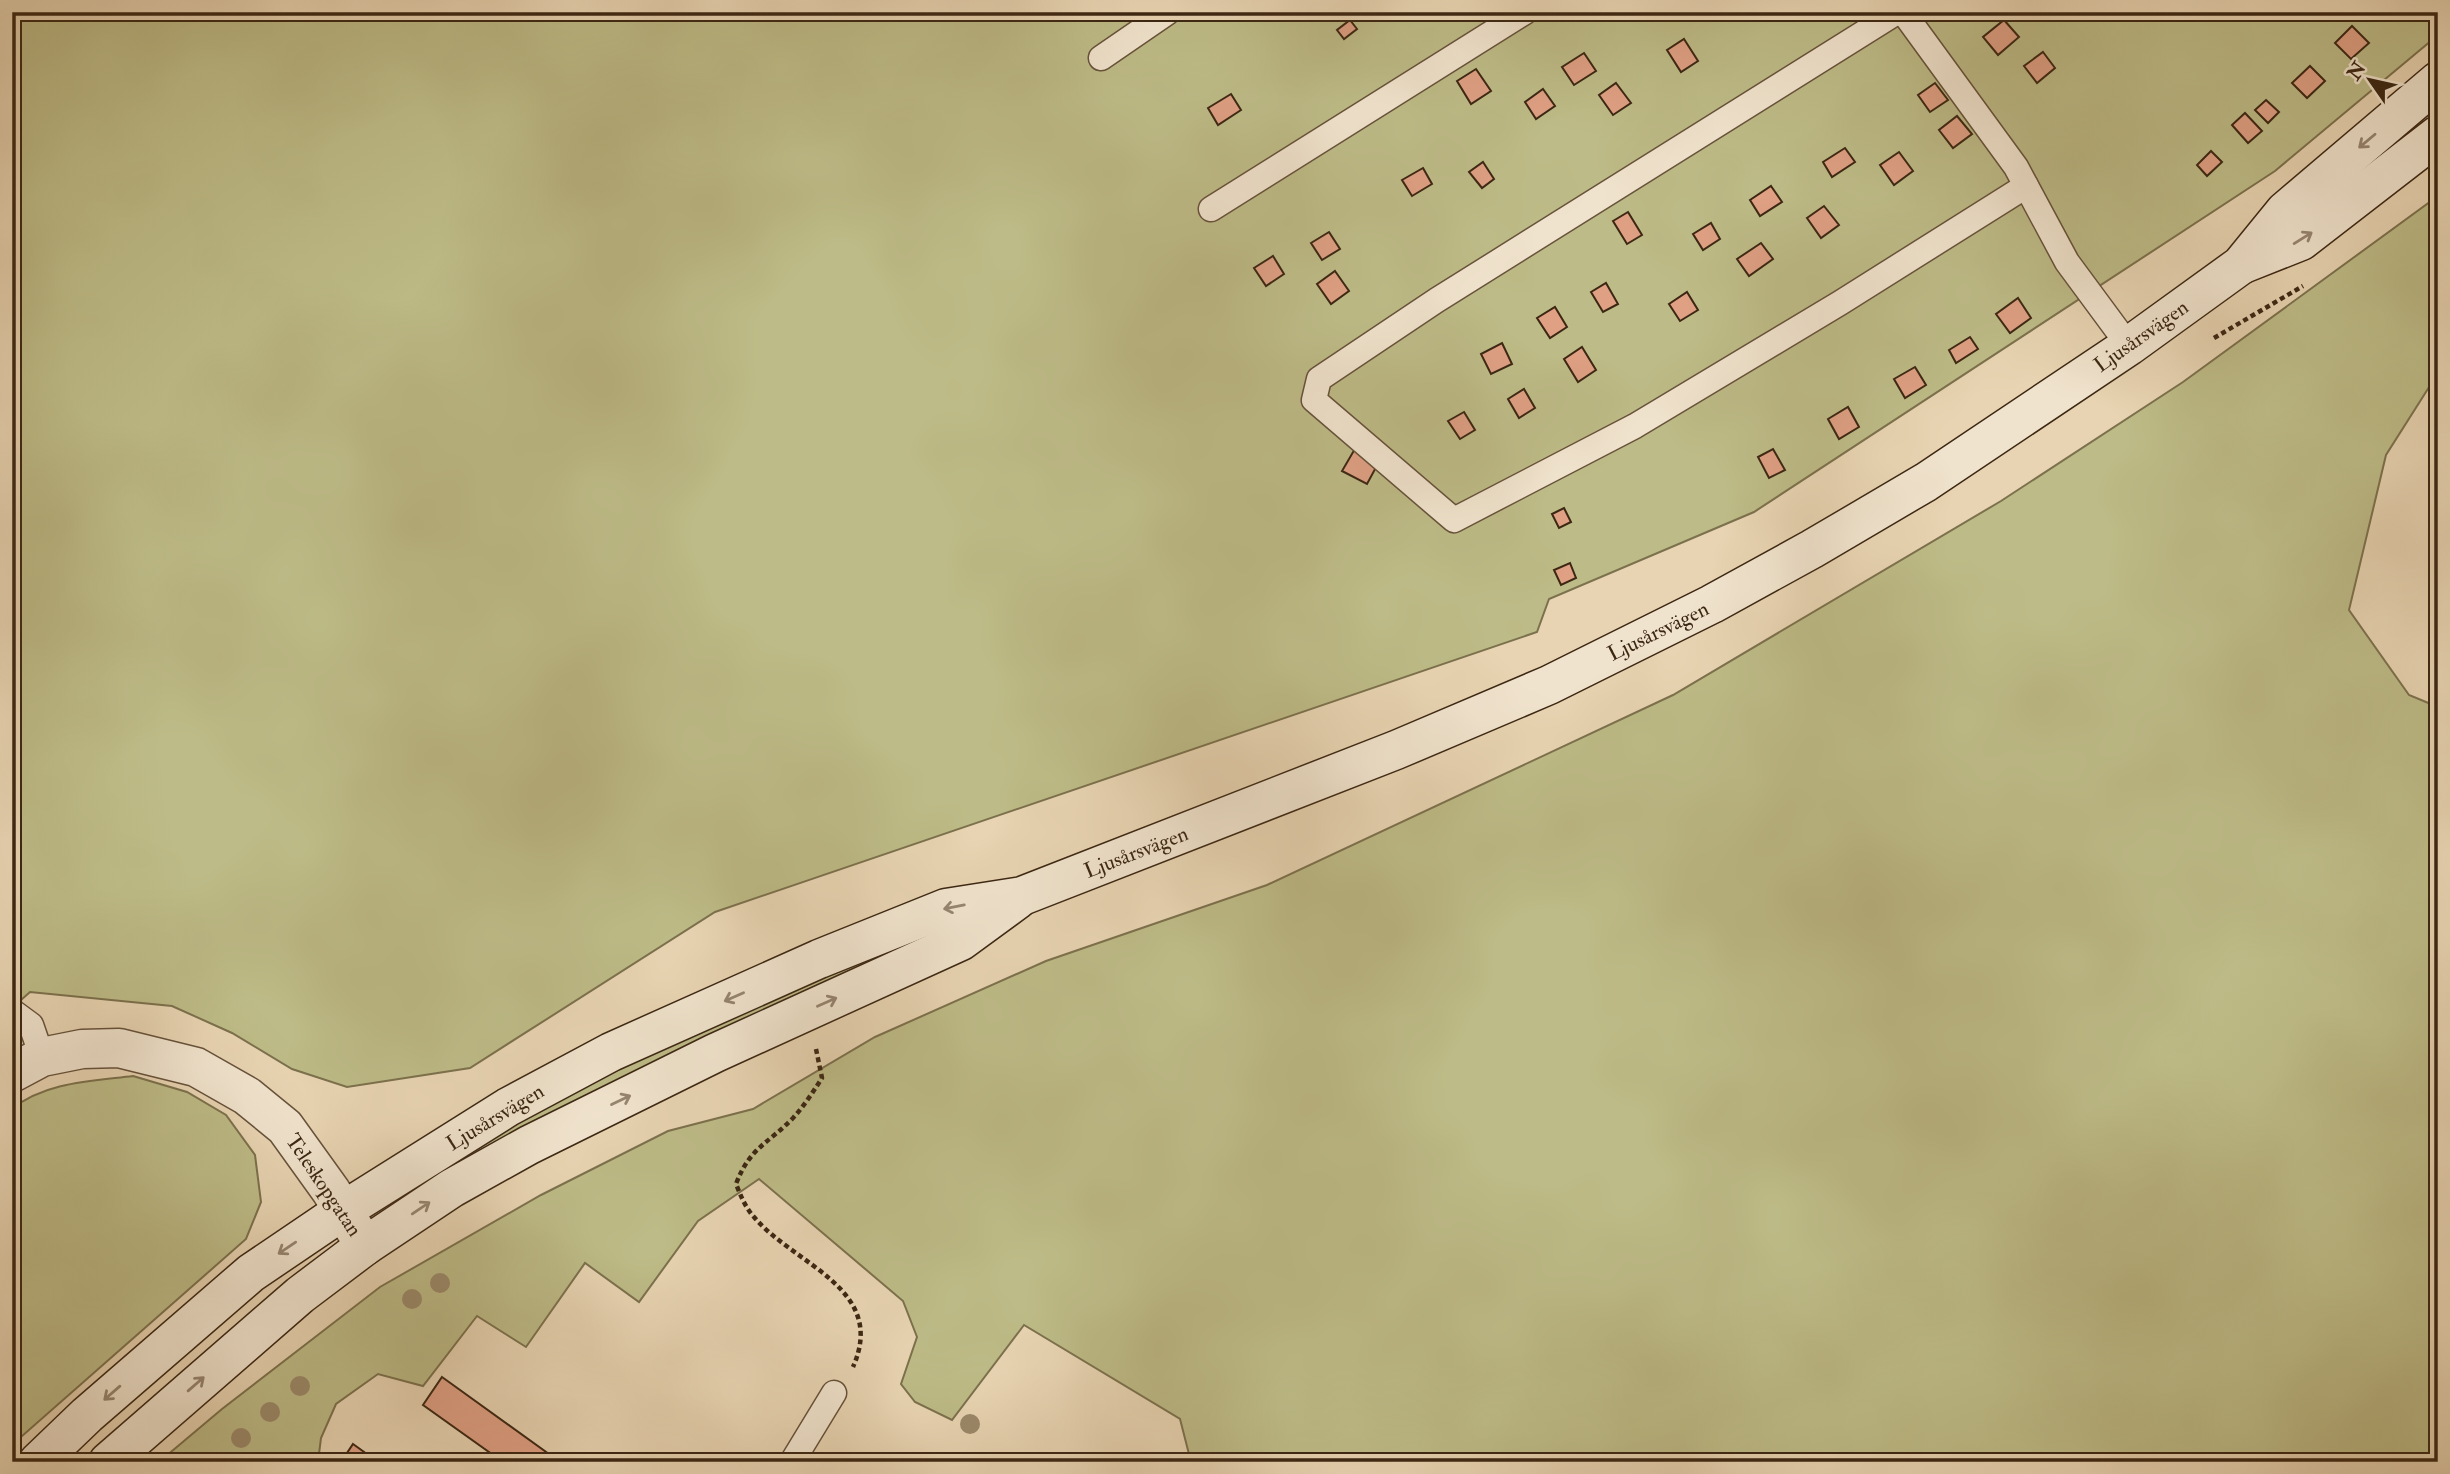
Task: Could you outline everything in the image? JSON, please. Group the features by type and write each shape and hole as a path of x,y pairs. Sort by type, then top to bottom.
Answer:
{"main road":[{"name":"Ljusårsvägen","path":"2241,265 2285,211 2438,81"},
{"name":"Ljusårsvägen","path":"38,1462 87,1415 251,1273 344,1210 508,1107 611,1052 819,959 946,908 1022,896 1396,750 1549,685 1713,604 1926,482 2129,346 2241,265 2301,241 2438,135"},
{"name":"Ljusårsvägen","path":"108,1462 300,1295 365,1246 452,1188 529,1145 715,1053 961,941 1022,896"},
{"name":"Teleskopgatan","path":"27,1065 82,1049 119,1048 196,1067 247,1096 285,1127 344,1210 365,1246"}],"lane":[{"path":"1101,58 1168,12"},
{"path":"1897,12 1437,300 1319,379 1314,400 1454,520 1635,426 1840,303 2026,186"},
{"path":"1903,12 2016,167 2067,262 2129,346"},
{"path":"1211,209 1511,16"},
{"path":"12,1010 32,1025 27,1065"},
{"path":"792,1462 834,1393"}],"path":[{"path":"815,1045 822,1078 793,1118 757,1147 744,1165 737,1184 744,1204 755,1219 831,1280 857,1311 862,1326 860,1349 852,1367 834,1393"}],"shaded area":[{"path":"12,12 2438,12 2438,35 2275,171 1754,512 1549,599 1537,632 715,912 470,1068 347,1087 292,1069 232,1033 172,1006 30,992 12,1008"},
{"path":"2438,196 2438,373 2386,455 2349,610 2409,695 2438,707 2438,1462 1191,1462 1180,1419 1024,1325 952,1420 915,1402 901,1384 917,1337 903,1301 759,1179 698,1221 639,1302 585,1263 526,1347 477,1316 423,1386 378,1374 336,1404 321,1438 318,1462 159,1462 222,1409 380,1287 541,1195 668,1131 753,1109 875,1037 1046,961 1267,885 1673,695 2001,501 2183,382"},
{"path":"955,921 408,1198 392,1202 529,1113 677,1041"},
{"path":"133,1076 187,1092 226,1115 255,1155 261,1202 246,1239 21,1437 12,1429 12,1109 39,1093 54,1088"}],"building":[{"path":"1350,20 1357,29 1344,39 1337,30"},
{"path":"2004,20 2019,37 1998,55 1983,37"},
{"path":"2352,26 2369,43 2351,59 2335,43"},
{"path":"1684,39 1698,61 1681,72 1667,50"},
{"path":"2043,52 2055,68 2037,83 2024,66"},
{"path":"1584,53 1596,71 1574,85 1562,67"},
{"path":"2310,66 2325,81 2307,98 2292,83"},
{"path":"1476,69 1491,91 1471,104 1457,81"},
{"path":"1616,83 1631,103 1613,115 1599,95"},
{"path":"1935,83 1948,100 1930,112 1918,95"},
{"path":"1543,89 1555,106 1536,119 1525,102"},
{"path":"1231,94 1241,110 1218,125 1208,108"},
{"path":"2266,100 2279,112 2268,123 2255,110"},
{"path":"2245,113 2262,131 2248,143 2232,125"},
{"path":"1957,116 1972,134 1953,148 1939,130"},
{"path":"1845,148 1855,162 1832,177 1823,162"},
{"path":"2211,151 2222,162 2207,176 2197,165"},
{"path":"1899,152 1913,171 1894,185 1880,165"},
{"path":"1483,162 1494,179 1482,188 1469,172"},
{"path":"1423,168 1432,184 1412,196 1402,180"},
{"path":"1771,186 1782,202 1760,216 1750,200"},
{"path":"1824,206 1839,225 1821,238 1807,218"},
{"path":"1628,212 1642,235 1627,244 1613,221"},
{"path":"1711,223 1720,239 1703,250 1693,234"},
{"path":"1329,232 1340,249 1322,260 1311,243"},
{"path":"1761,243 1773,259 1749,276 1737,259"},
{"path":"1273,256 1284,274 1266,286 1254,268"},
{"path":"1335,271 1349,291 1331,304 1317,284"},
{"path":"1606,283 1618,304 1603,312 1591,292"},
{"path":"1687,292 1698,310 1680,321 1669,304"},
{"path":"2018,298 2031,318 2010,333 1996,314"},
{"path":"1555,307 1567,327 1550,338 1537,318"},
{"path":"1970,337 1978,349 1956,363 1949,350"},
{"path":"1502,343 1512,364 1491,374 1481,354"},
{"path":"1582,347 1596,370 1578,382 1564,359"},
{"path":"1915,367 1926,385 1905,398 1894,379"},
{"path":"1524,389 1535,408 1519,418 1508,399"},
{"path":"1848,407 1859,427 1839,439 1828,419"},
{"path":"1464,412 1475,430 1460,439 1448,421"},
{"path":"1356,447 1380,460 1367,484 1342,471"},
{"path":"1773,449 1785,470 1769,478 1758,457"},
{"path":"1564,508 1571,522 1559,528 1552,514"},
{"path":"1570,563 1576,578 1561,585 1554,570"},
{"path":"442,1377 560,1462 503,1462 423,1405"},
{"path":"353,1444 378,1462 341,1462"}]}
